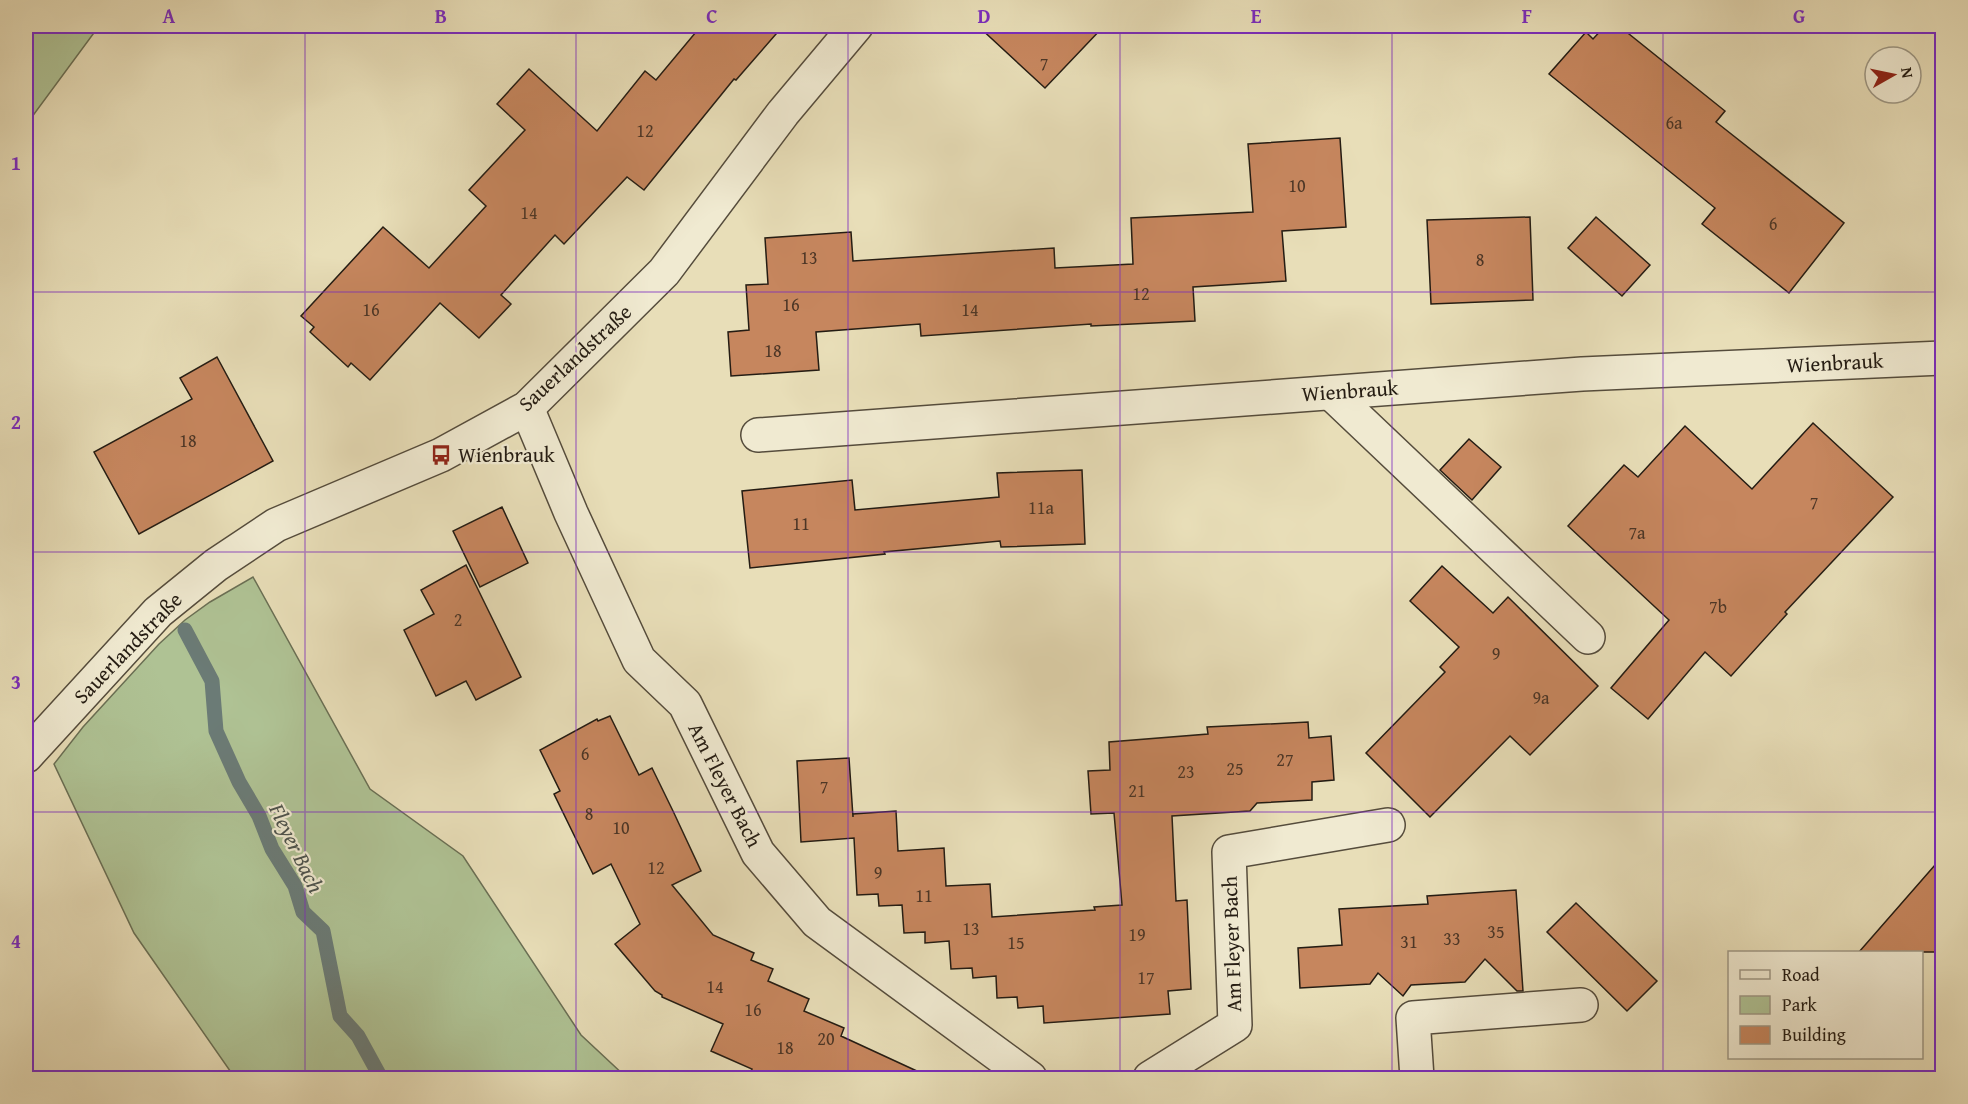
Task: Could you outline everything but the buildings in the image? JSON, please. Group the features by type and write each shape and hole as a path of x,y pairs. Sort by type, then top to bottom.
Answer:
{"street":[{"name":"Sauerlandstraße","path":"26,756 158,612 216,565 276,525 441,455 527,408 664,272 783,113 856,26"},
{"name":"Wienbrauk","path":"758,435 1582,374 1942,358"},
{"path":"1331,393 1588,637"},
{"name":"Am Fleyer Bach","path":"527,408 571,513 639,660 685,704 758,853 817,922 1030,1078"},
{"name":"Am Fleyer Bach","path":"1150,1078 1234,1025 1229,852 1388,825"},
{"path":"1417,1078 1413,1018 1581,1005"}],"green space":[{"path":"26,26 99,26 26,125"},
{"path":"253,577 370,789 463,856 581,1035 627,1078 235,1078 134,933 54,764 83,727 159,644 185,620 210,602"}],"waterway":[{"name":"Fleyer Bach","path":"185,630 212,681 216,731 239,782 259,816 272,849 295,886 303,912 323,931 340,1016 358,1036 381,1078"}],"place":[{"name":"Wienbrauk","path":"441,455"}]}
